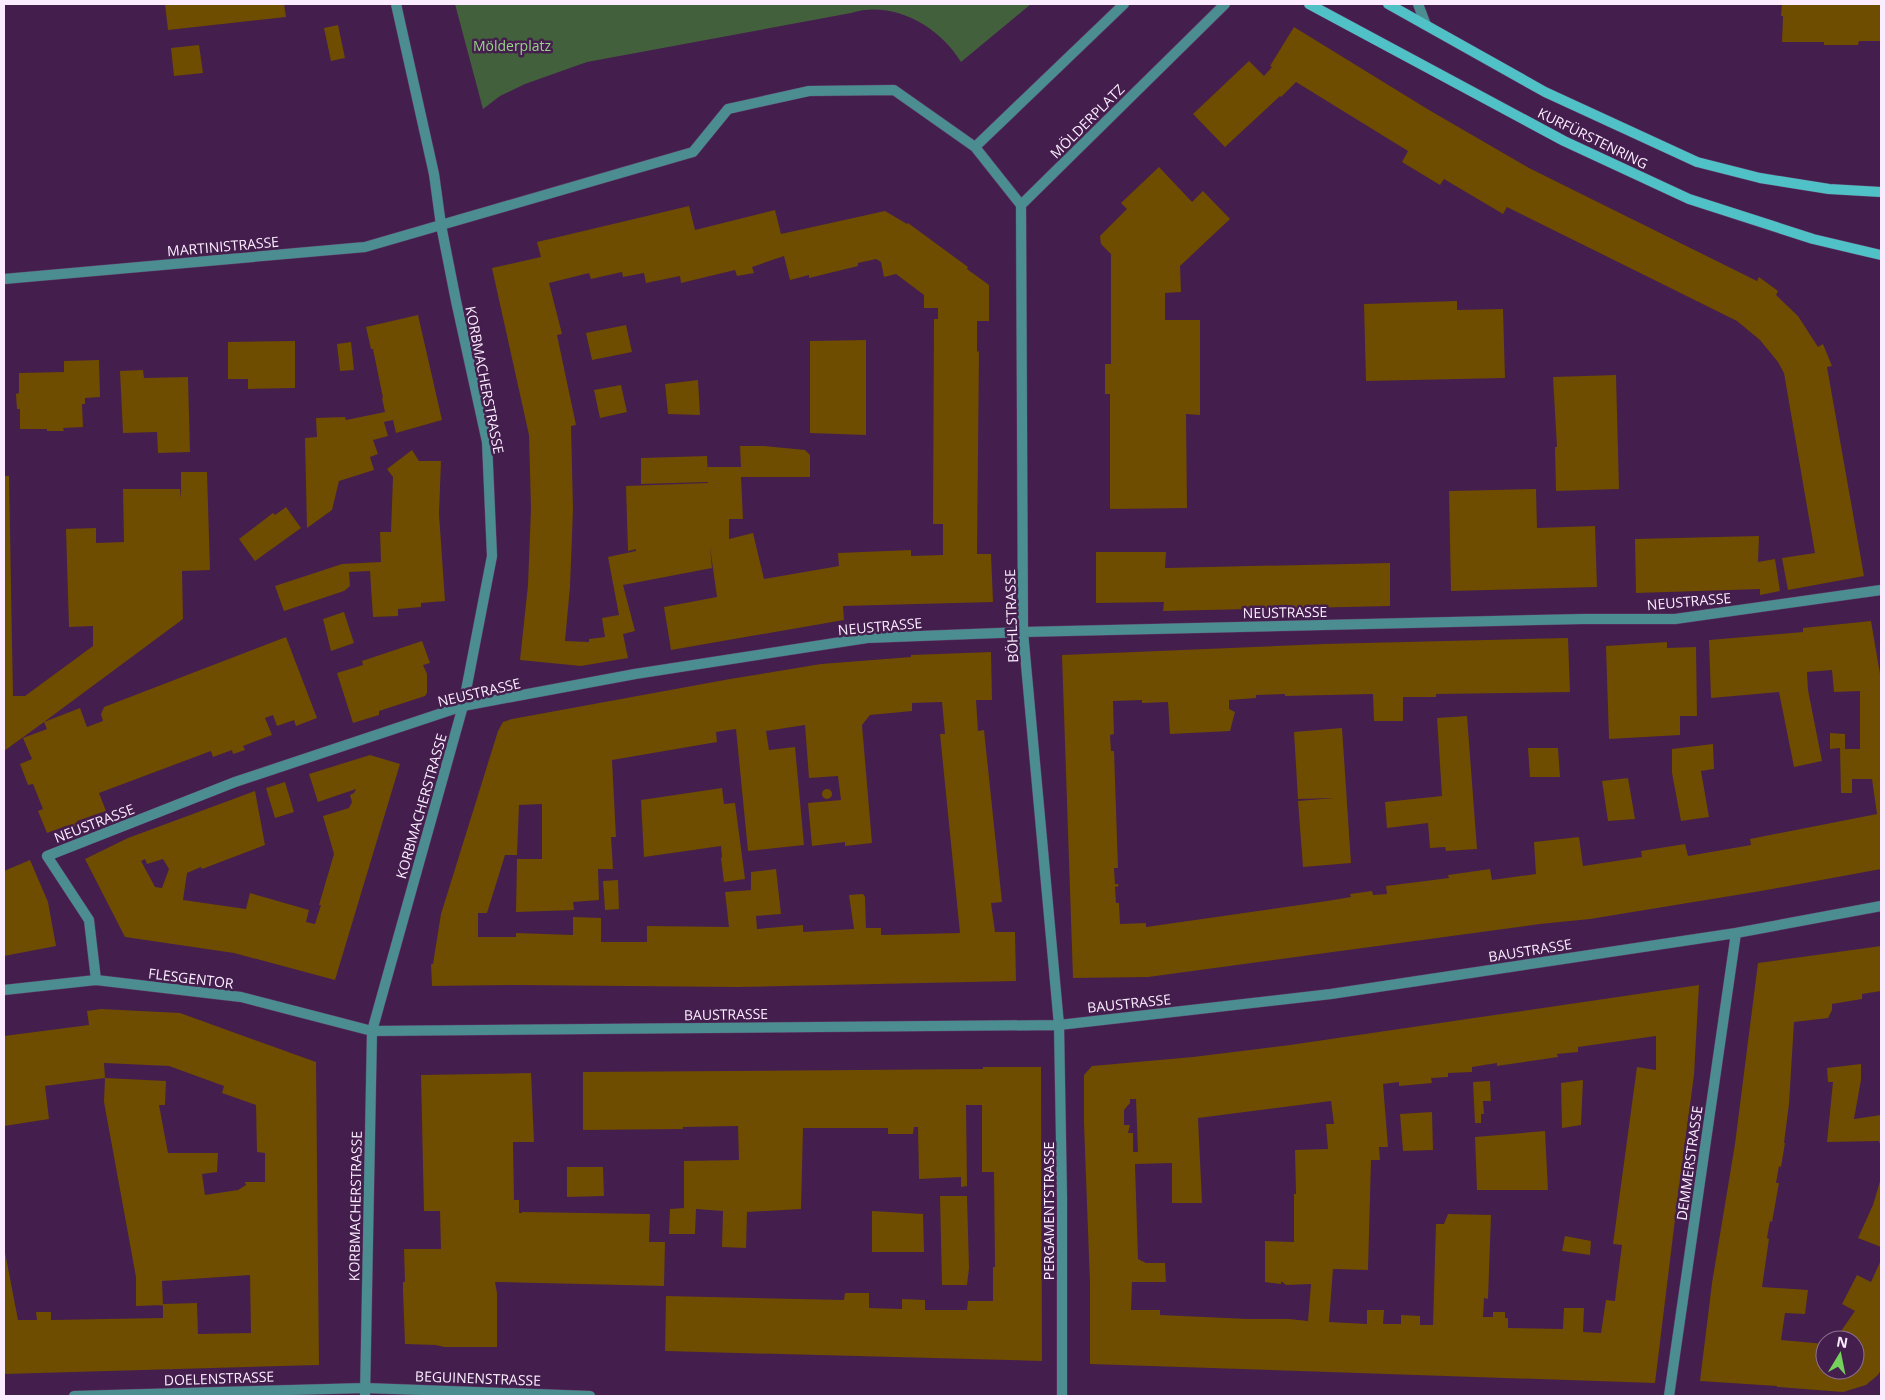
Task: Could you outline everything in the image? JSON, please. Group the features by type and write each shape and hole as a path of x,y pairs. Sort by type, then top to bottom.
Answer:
{"main road":[{"name":"KURFÜRSTENRING","path":"1309,4 1564,141 1688,199 1813,239 1881,255"},
{"name":"KURFÜRSTENRING","path":"1388,4 1544,92 1697,162 1760,178 1829,189 1881,192"}],"street":[{"name":"KORBMACHERSTRASSE","path":"365,1392 372,1031 463,706 492,556 486,442 441,226 434,174 396,4"},
{"path":"975,147 1124,4"},
{"name":"MÖLDERPLATZ","path":"1021,205 1225,4"},
{"path":"1418,4 1426,25"},
{"path":"441,226 693,152 728,110 809,92 894,90 975,147 1021,205"},
{"name":"BÖHLSTRASSE","path":"1021,205 1023,632 1059,1025"},
{"name":"MARTINISTRASSE","path":"4,279 365,247 441,226"},
{"name":"NEUSTRASSE","path":"96,980 89,920 47,856 236,782 463,706 636,674 867,638 1023,632 1583,619 1675,619 1881,590"},
{"name":"BAUSTRASSE","path":"372,1031 1059,1025 1331,994 1736,933 1881,906"},
{"name":"DEMMERSTRASSE","path":"1669,1396 1736,933"},
{"name":"FLESGENTOR","path":"4,990 96,980 241,997 372,1031"},
{"name":"PERGAMENTSTRASSE","path":"1059,1025 1062,1197 1062,1396"},
{"name":"DOELENSTRASSE","path":"74,1396 365,1392"},
{"name":"BEGUINENSTRASSE","path":"365,1392 590,1396"}],"green space":[{"name":"Mölderplatz","path":"455,4 1031,4 961,62 940,37 914,19 883,10 867,10 587,62 525,84 500,96 483,109"}],"building":[{"path":"165,4 284,4 286,17 168,30"},
{"path":"1782,4 1881,4 1881,41 1859,41 1858,45 1824,45 1824,42 1782,42"},
{"path":"338,25 345,58 331,61 324,28"},
{"path":"1294,27 1429,110 1529,168 1757,281 1759,277 1778,291 1776,295 1798,316 1818,347 1823,344 1832,366 1827,367 1864,576 1788,590 1782,558 1815,553 1784,373 1778,362 1760,340 1737,321 1507,207 1503,214 1444,179 1440,185 1402,162 1408,151 1296,82 1225,147 1193,114 1249,61 1264,76 1272,67 1270,66"},
{"path":"199,45 203,73 174,76 171,48"},
{"path":"1159,167 1192,202 1203,191 1230,219 1180,266 1181,292 1165,293 1165,320 1200,320 1200,415 1186,414 1187,508 1110,509 1110,394 1105,394 1105,364 1111,364 1111,254 1101,244 1100,236 1127,209 1121,203"},
{"path":"689,206 695,230 775,210 781,234 885,211 908,223 968,267 967,269 989,285 989,321 977,321 977,352 979,351 977,554 991,554 993,602 843,606 844,620 671,650 664,607 717,597 710,547 712,568 623,585 635,631 623,634 628,658 581,666 520,660 528,585 531,509 529,435 492,268 541,257 537,242","holes":["784,256 790,280 809,275 809,278 858,266 858,263 876,259 881,262 884,277 896,274 924,295 924,308 938,308 938,319 934,319 933,524 943,524 943,555 911,556 911,550 838,553 839,566 764,579 753,533 729,539 729,519 743,519 741,477 810,477 810,455 805,450 740,446 741,467 708,467 708,473 707,456 641,458 641,484 708,483 626,486 628,551 636,549 636,551 608,557 619,615 602,618 605,637 589,639 589,642 565,641 570,587 573,509 571,426 576,425 557,335 562,334 549,283 589,273 591,279 622,272 623,277 644,273 646,283 680,276 681,283 735,270 737,276 754,273 752,267"]},
{"path":"1457,301 1457,310 1503,309 1505,378 1366,381 1364,304"},
{"path":"418,315 442,420 396,433 393,420 384,422 388,436 373,440 378,454 370,457 374,470 339,481 332,510 307,528 305,438 317,437 316,418 345,417 346,420 385,412 373,349 371,349 366,327"},
{"path":"626,325 632,352 592,360 586,333"},
{"path":"866,340 866,435 810,433 810,341"},
{"path":"295,341 295,388 248,389 248,379 228,379 228,342"},
{"path":"351,342 354,370 340,371 337,344"},
{"path":"99,360 100,397 85,398 85,404 82,404 83,427 63,428 64,431 20,429 20,409 17,409 16,394 19,393 19,373 64,372 64,361"},
{"path":"143,370 144,378 188,377 190,452 158,453 157,432 123,433 120,371"},
{"path":"1616,375 1619,489 1556,491 1555,447 1557,447 1553,377"},
{"path":"698,380 700,415 668,414 665,384"},
{"path":"621,385 627,412 600,418 594,390"},
{"path":"412,450 419,461 441,461 439,514 445,601 421,603 421,607 398,609 398,616 373,617 370,571 349,572 350,586 344,591 284,611 275,586 342,564 381,562 380,532 391,532 393,477 387,469"},
{"path":"181,472 207,472 210,570 182,571 183,619 4,751 4,476 9,476 13,696 25,696 93,646 93,626 69,627 66,529 96,528 96,543 124,542 123,489 180,489 181,499"},
{"path":"1536,489 1537,528 1595,526 1597,587 1451,591 1449,491"},
{"path":"286,507 301,528 255,561 239,539 273,513 275,515"},
{"path":"1759,536 1758,562 1775,559 1780,591 1760,595 1760,589 1636,593 1635,539"},
{"path":"1096,552 1166,552 1165,568 1390,563 1390,606 1163,611 1164,602 1096,603"},
{"path":"344,612 354,643 331,651 323,619"},
{"path":"1871,621 1881,680 1881,869 1590,919 1540,924 1148,977 1073,978 1062,655 1324,644 1568,638 1570,692 1436,694 1436,697 1403,697 1403,721 1374,721 1373,694 1256,695 1256,698 1229,700 1229,709 1235,712 1230,731 1170,734 1168,702 1142,703 1142,700 1113,701 1114,734 1110,735 1111,751 1114,751 1118,868 1114,868 1115,884 1119,886 1115,887 1116,903 1119,903 1120,924 1146,923 1146,927 1327,901 1351,897 1350,894 1372,891 1373,895 1387,894 1386,886 1449,878 1448,875 1490,869 1492,880 1536,874 1534,842 1579,837 1583,866 1642,857 1641,851 1685,844 1688,856 1751,845 1750,839 1877,814 1872,779 1852,779 1852,793 1841,793 1840,748 1830,749 1830,733 1845,734 1845,749 1860,749 1860,691 1834,692 1832,670 1807,672 1808,690 1822,761 1794,767 1779,692 1711,698 1709,640 1803,632 1803,628"},
{"path":"286,637 317,718 296,726 294,720 277,726 273,715 265,718 272,735 243,746 245,750 233,754 232,750 213,757 211,751 99,793 106,811 77,821 78,825 67,829 66,826 47,833 38,811 43,809 33,784 28,785 20,764 32,759 23,738 47,729 44,722 80,708 87,727 103,721 101,714 104,707"},
{"path":"422,641 430,663 423,665 427,674 427,693 425,696 379,711 379,715 353,723 337,673 363,665 362,661"},
{"path":"1667,642 1667,648 1696,647 1697,716 1680,716 1680,735 1609,739 1606,646"},
{"path":"991,652 992,700 976,700 978,731 984,730 1002,902 991,903 995,932 1015,932 1016,981 737,987 432,986 431,964 433,964 441,914 498,731 503,722 730,679 821,664 911,657 911,655","holes":["942,702 945,734 940,734 960,933 881,935 881,928 866,928 865,897 863,894 849,895 854,929 803,932 803,925 757,929 756,916 781,914 776,869 751,872 751,890 725,892 729,927 647,926 647,942 601,942 601,918 573,917 573,935 516,933 516,937 478,937 478,913 487,913 505,855 517,855 519,805 542,804 542,859 517,859 516,912 574,910 573,902 599,900 598,869 613,869 611,837 616,837 612,760 717,742 716,732 736,729 748,851 804,845 795,747 769,750 766,731 805,725 809,778 838,776 841,800 808,803 812,846 845,842 845,846 872,843 862,725 870,715 912,711 912,703"]},
{"path":"1467,716 1477,849 1446,851 1445,847 1430,848 1428,823 1387,828 1385,802 1442,796 1437,718"},
{"path":"1342,728 1351,863 1303,867 1298,801 1334,798 1298,799 1294,732"},
{"path":"1713,744 1714,769 1701,771 1709,817 1681,821 1672,773 1672,749"},
{"path":"1528,748 1558,748 1560,777 1530,777"},
{"path":"370,755 400,764 335,980 234,953 125,937 85,859 128,838 255,791 265,845 187,873 183,900 246,909 250,893 309,910 306,922 315,924 334,854 323,816 349,808 352,802 350,795 356,789 318,802 309,774","holes":["145,859 147,864 163,859 169,869 162,888 155,887 141,861"]},
{"path":"1628,778 1635,819 1608,821 1602,781"},
{"path":"285,782 294,812 275,818 266,788"},
{"path":"722,788 724,804 735,803 745,879 724,882 721,846 644,857 641,800"},
{"path":"825,789 829,789 832,794 831,798 825,799 822,796 822,792"},
{"path":"30,860 48,902 56,946 4,956 4,871"},
{"path":"618,880 619,909 605,910 603,881"},
{"path":"1881,946 1881,991 1862,994 1862,999 1832,1004 1832,1010 1828,1018 1794,1022 1785,1143 1776,1183 1779,1183 1772,1222 1770,1221 1767,1238 1769,1239 1762,1287 1808,1290 1805,1314 1785,1313 1781,1340 1815,1343 1815,1380 1865,1380 1865,1330 1842,1330 1855,1311 1842,1304 1857,1275 1871,1282 1881,1260 1881,1370 1866,1385 1843,1392 1700,1381 1712,1283 1735,1144 1758,963"},
{"path":"1699,985 1694,1075 1655,1383 1090,1364 1090,1283 1084,1075 1092,1066 1193,1057 1290,1045","holes":["1656,1036 1656,1070 1637,1067 1613,1244 1622,1245 1615,1301 1606,1300 1601,1333 1583,1332 1584,1308 1564,1308 1563,1329 1508,1328 1508,1318 1505,1318 1505,1312 1493,1312 1493,1317 1483,1317 1484,1298 1488,1299 1491,1215 1448,1214 1444,1224 1436,1224 1433,1325 1420,1325 1420,1316 1401,1315 1401,1324 1383,1324 1384,1310 1367,1310 1367,1324 1329,1322 1333,1269 1368,1270 1371,1160 1380,1160 1379,1147 1388,1147 1383,1084 1399,1082 1399,1086 1432,1083 1431,1078 1448,1077 1448,1073 1472,1072 1472,1067 1497,1063 1497,1066 1558,1057 1557,1054 1578,1052 1578,1047","1130,1099 1136,1099 1138,1152 1133,1152 1133,1133 1128,1133 1130,1125 1124,1125 1124,1110 1130,1103","1331,1101 1334,1124 1326,1124 1328,1149 1295,1150 1294,1242 1265,1241 1265,1282 1281,1284 1281,1281 1286,1285 1311,1284 1308,1321 1160,1315 1160,1310 1131,1310 1132,1282 1166,1282 1165,1263 1146,1263 1138,1259 1135,1164 1172,1163 1172,1203 1202,1203 1198,1118"]},
{"path":"101,1009 180,1013 316,1062 319,1365 4,1374 4,1247 18,1320 37,1320 36,1312 51,1312 51,1320 163,1318 163,1305 136,1306 136,1277 104,1102 105,1078 45,1086 49,1119 4,1126 4,1036 89,1025 87,1011","holes":["104,1063 169,1066 224,1086 222,1093 256,1105 257,1152 265,1153 265,1182 245,1182 246,1185 238,1190 205,1195 202,1174 217,1172 218,1153 168,1153 159,1105 165,1105 166,1081 105,1078","250,1275 251,1333 198,1334 197,1303 163,1305 162,1281"]},
{"path":"1861,1064 1861,1080 1854,1119 1881,1115 1881,1147 1879,1141 1827,1142 1833,1082 1828,1082 1827,1068"},
{"path":"983,1067 1041,1067 1042,1361 665,1351 666,1296 844,1300 845,1293 869,1293 869,1308 902,1309 902,1299 925,1300 925,1310 967,1310 968,1301 993,1301 993,1267 995,1267 994,1172 982,1172 982,1105 966,1105 967,1186 961,1187 961,1177 919,1179 918,1127 914,1127 913,1134 888,1134 888,1128 803,1128 801,1209 747,1212 746,1248 722,1247 723,1211 696,1209 695,1234 669,1234 670,1209 684,1208 684,1161 739,1160 738,1126 683,1127 683,1129 583,1130 583,1072 983,1069"},
{"path":"531,1073 534,1142 513,1142 514,1200 519,1200 519,1213 650,1214 649,1242 665,1242 664,1286 495,1282 497,1293 497,1347 444,1347 405,1344 404,1249 441,1249 440,1211 424,1211 421,1075"},
{"path":"1583,1080 1581,1125 1562,1128 1561,1083"},
{"path":"1490,1081 1491,1101 1483,1101 1484,1114 1481,1114 1481,1123 1475,1123 1473,1082"},
{"path":"1432,1112 1433,1150 1403,1151 1400,1114"},
{"path":"1545,1131 1548,1190 1477,1190 1475,1137"},
{"path":"567,1167 603,1167 604,1196 567,1197"},
{"path":"1881,1178 1881,1247 1858,1238 1873,1205"},
{"path":"940,1196 967,1196 969,1268 967,1285 942,1285"},
{"path":"872,1211 923,1214 924,1252 872,1252"},
{"path":"1565,1236 1591,1241 1590,1255 1562,1251"}]}
